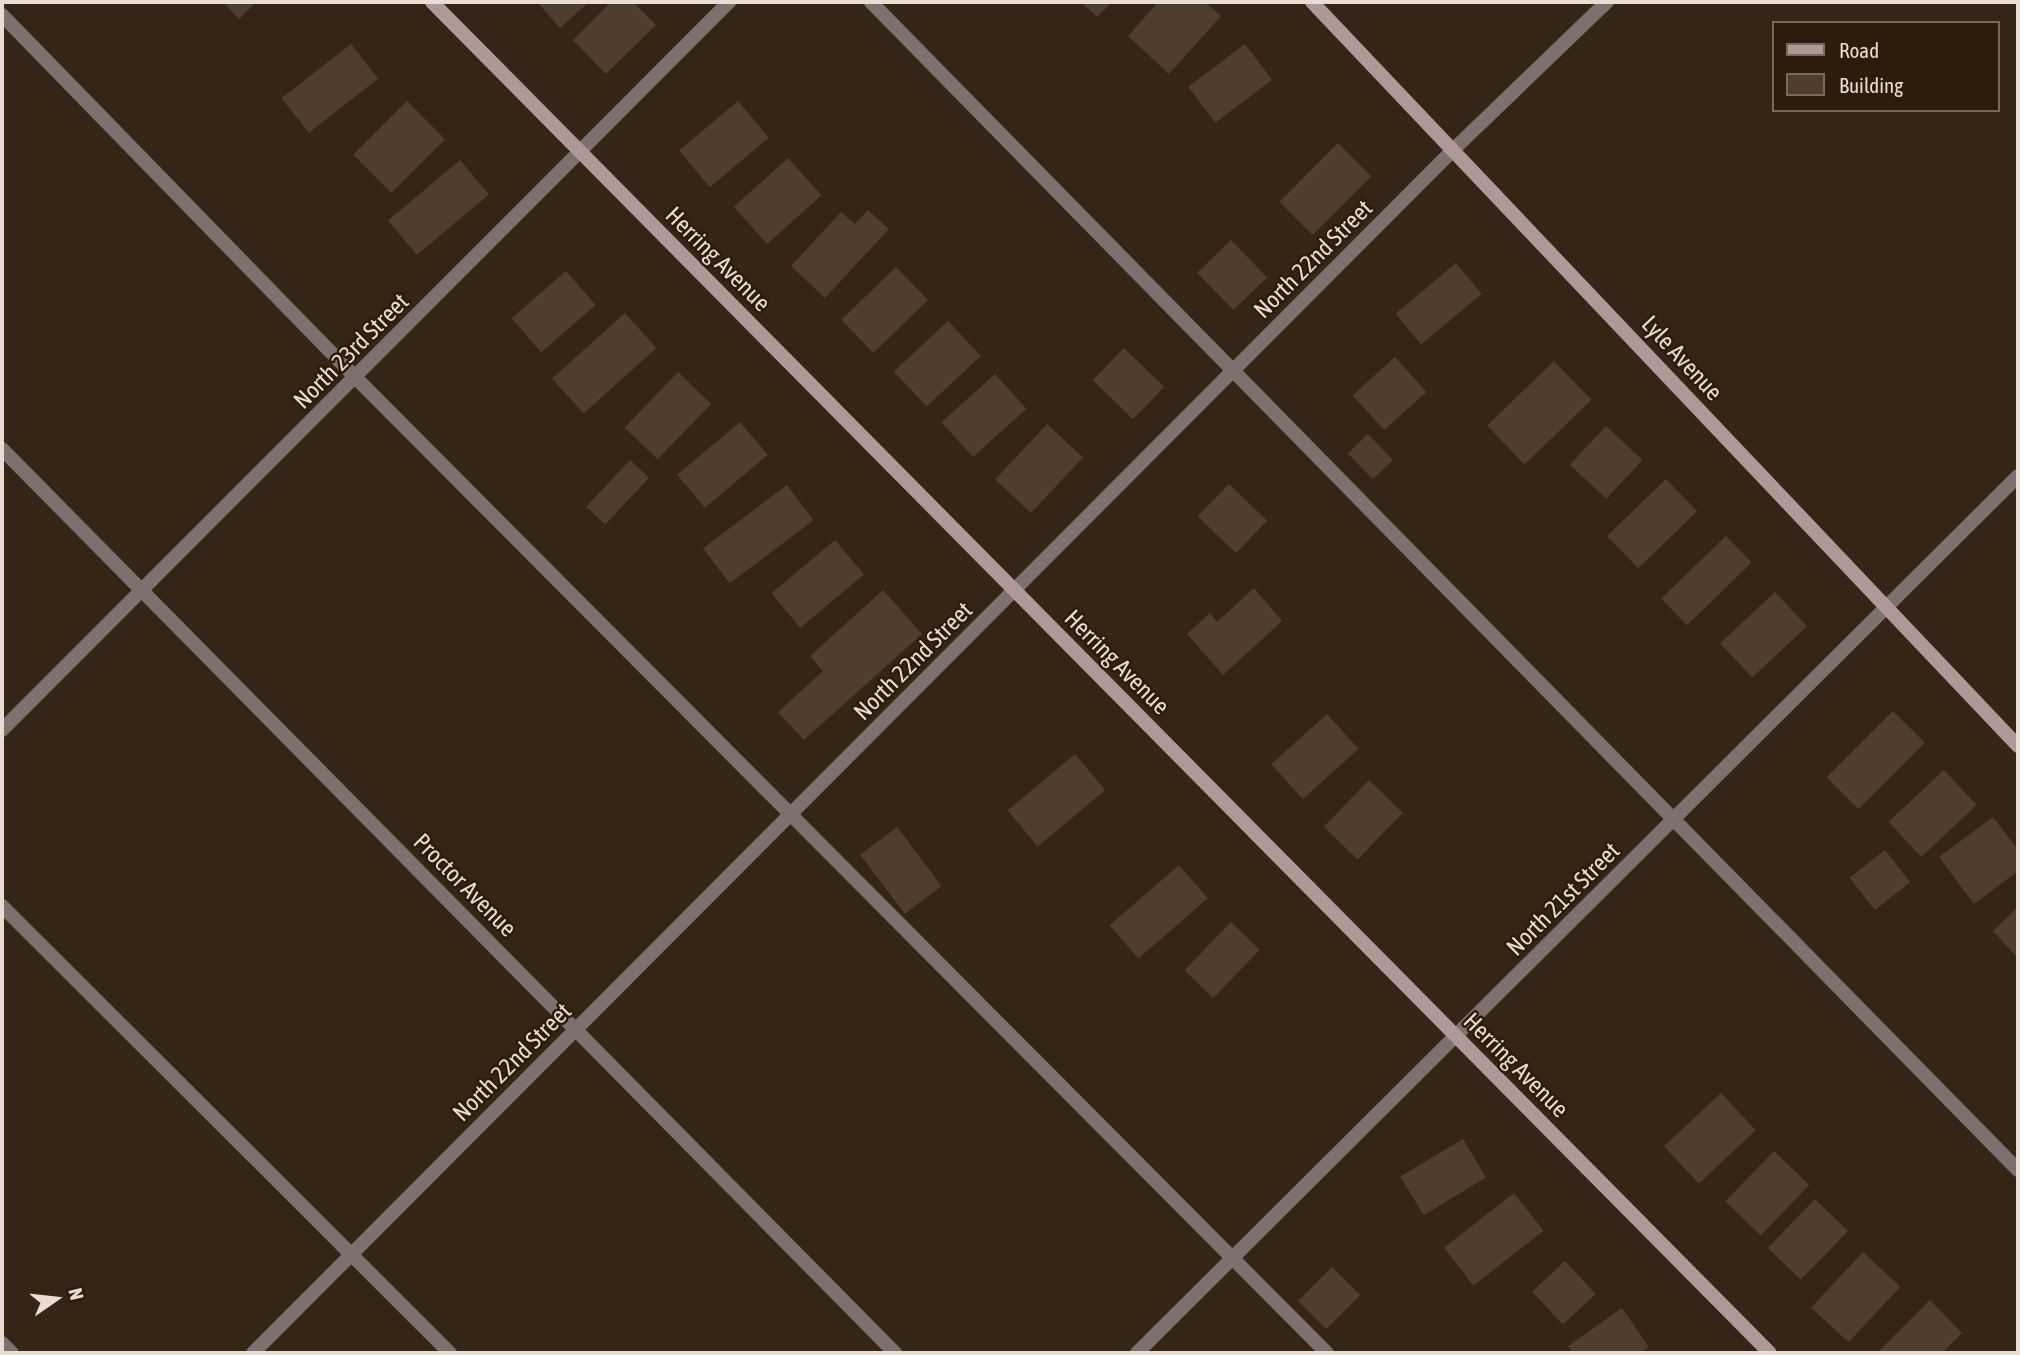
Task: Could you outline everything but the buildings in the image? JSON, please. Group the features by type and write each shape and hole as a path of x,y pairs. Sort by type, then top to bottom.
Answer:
{"main road":[{"name":"Herring Avenue","path":"432,2 1770,1353"},
{"name":"Lyle Avenue","path":"1312,2 2018,746"}],"street":[{"name":"North 23rd Street","path":"2,730 729,2"},
{"path":"871,2 2018,1170"},
{"name":"North 22nd Street","path":"253,1353 1454,149 1607,2"},
{"path":"2,15 356,378 1327,1353"},
{"name":"Proctor Avenue","path":"2,449 895,1353"},
{"name":"North 21st Street","path":"1137,1353 2018,476"},
{"path":"2,906 450,1353"},
{"path":"2,1343 12,1353"}]}
